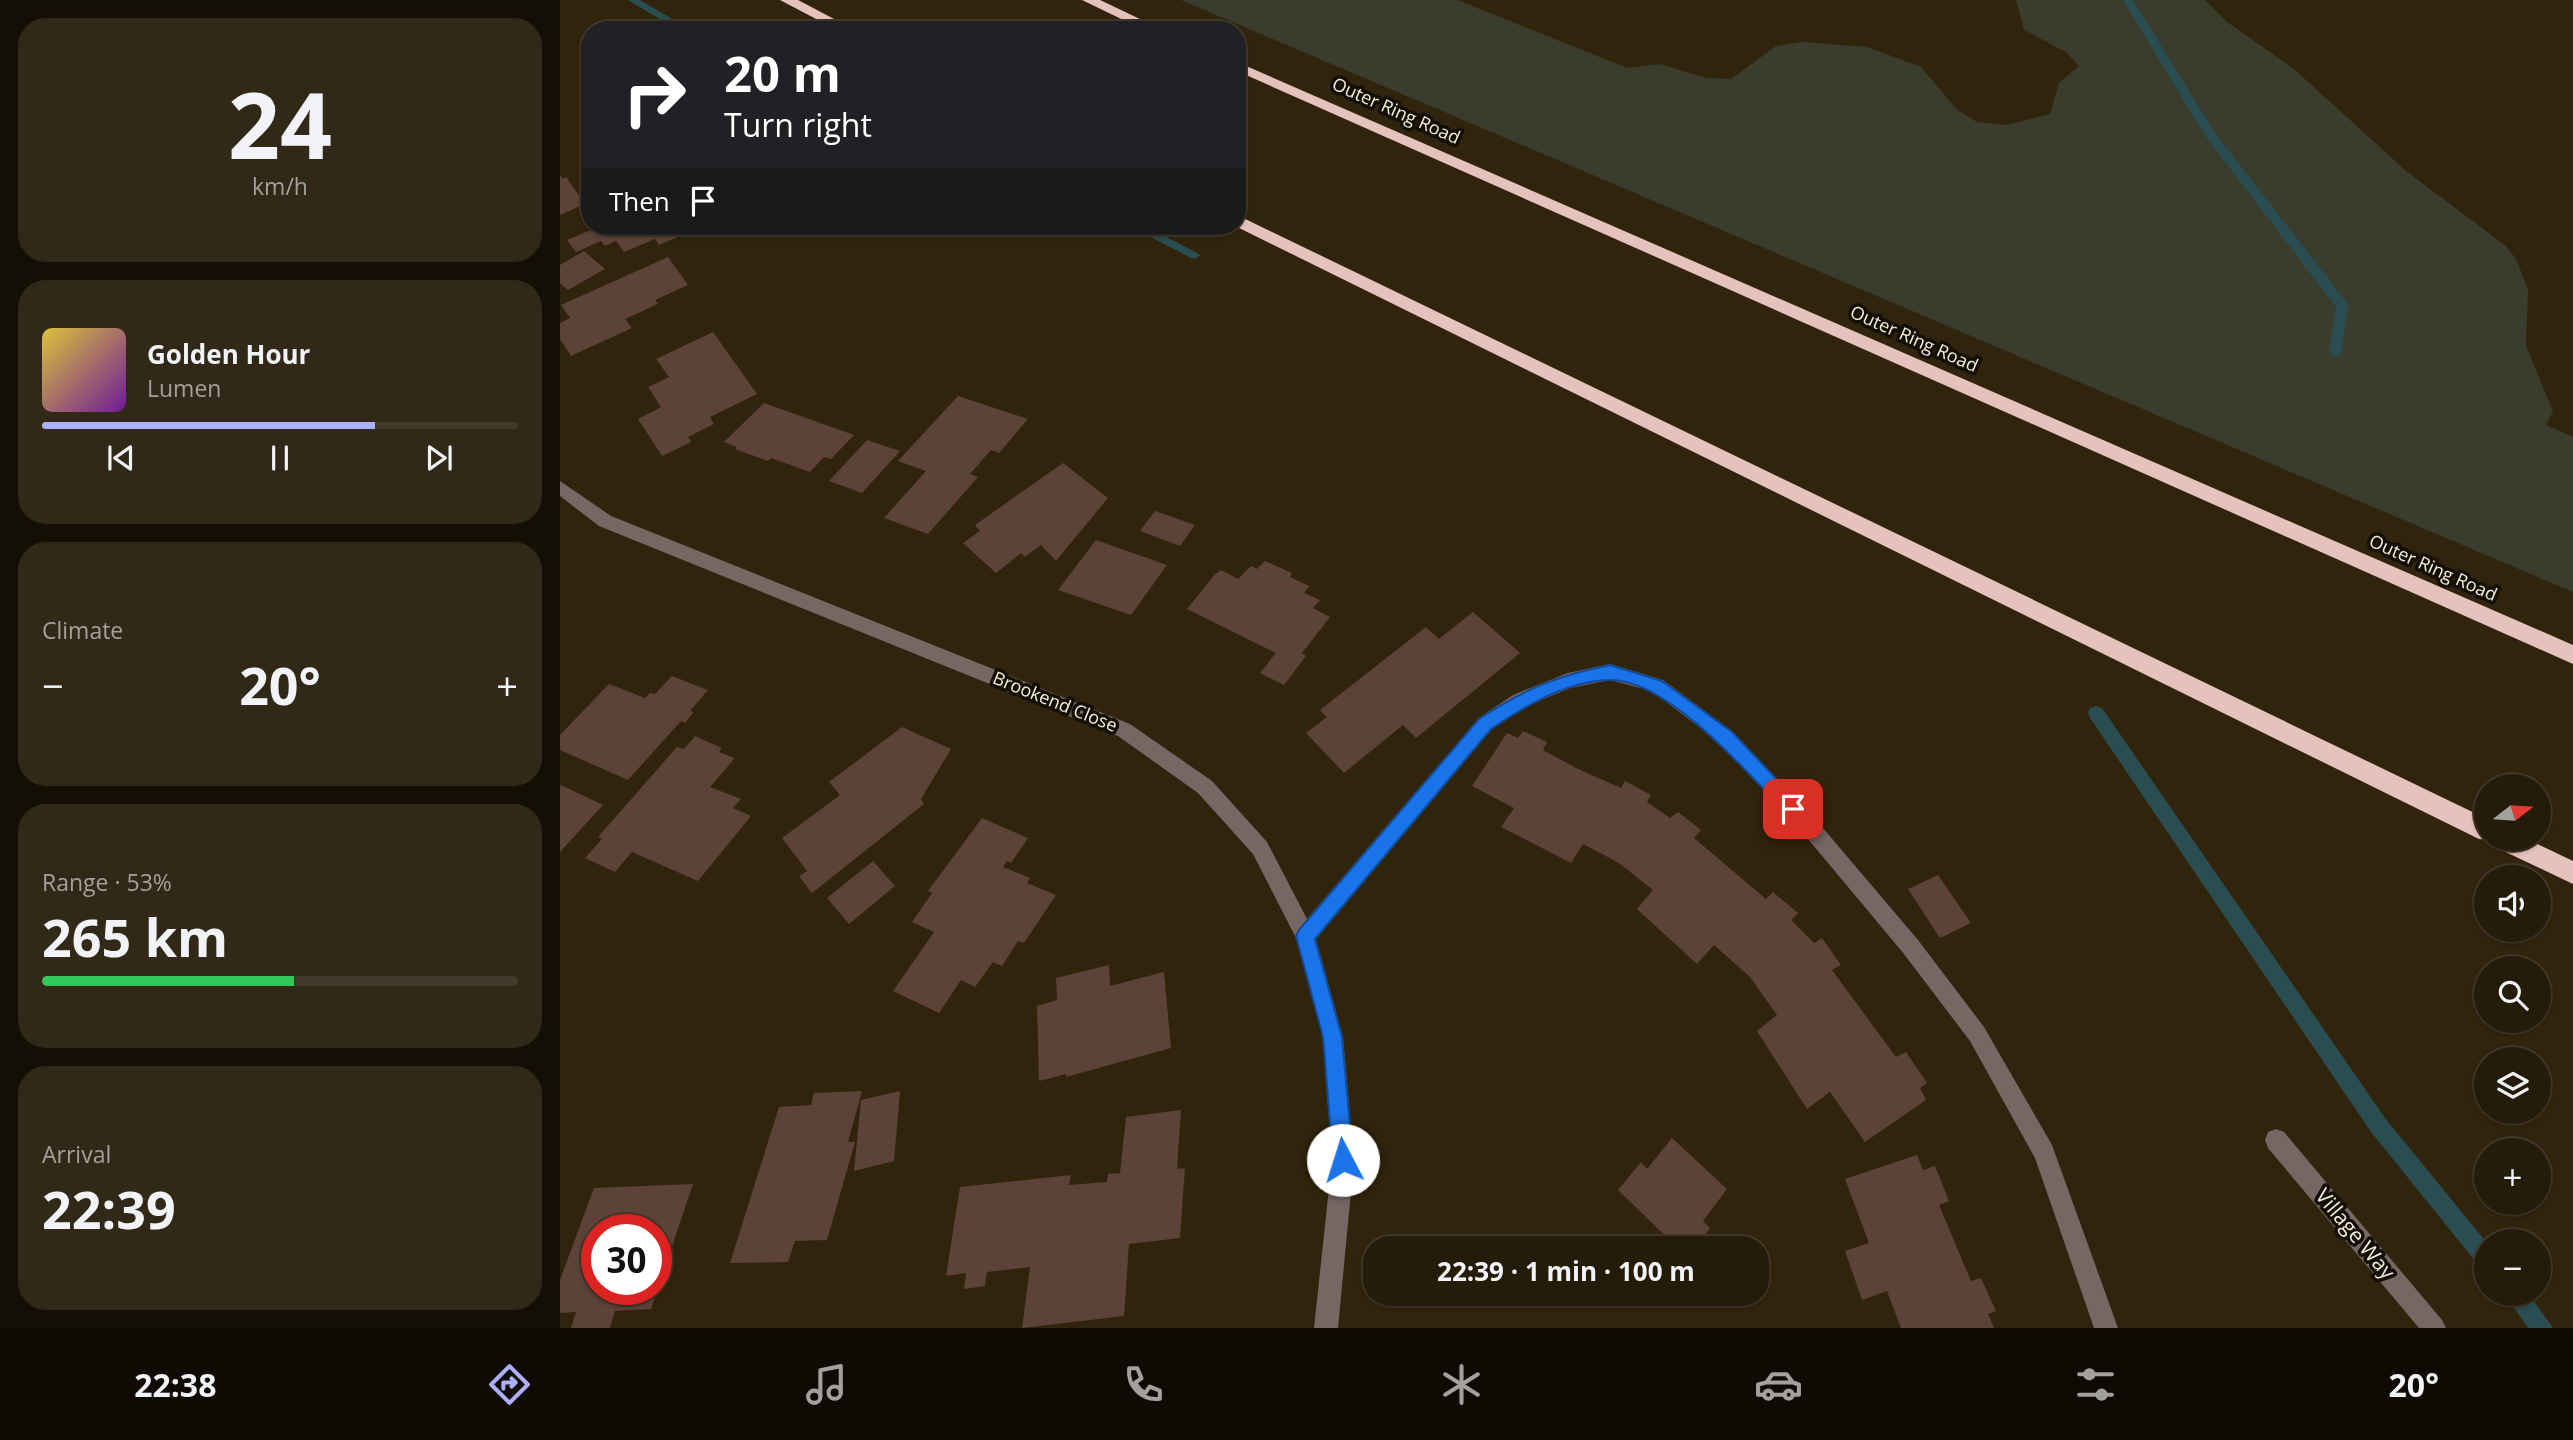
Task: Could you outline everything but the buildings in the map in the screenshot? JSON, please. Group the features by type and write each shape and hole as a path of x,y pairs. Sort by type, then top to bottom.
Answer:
{"highway":[{"path":"787,0 830,21"},
{"path":"1088,0 1136,21"},
{"name":"Outer Ring Road","path":"1246,70 2573,655"},
{"path":"1246,224 2474,825"},
{"path":"2528,851 2573,873"}],"street":[{"name":"Brookend Close","path":"560,487 605,521 1124,730 1205,786 1260,848 1305,936 1333,1037 1343,1160 1326,1328"},
{"path":"1305,936 1485,724 1519,701 1568,681 1610,672 1657,685 1726,737 1810,827 1911,947 1976,1034 2044,1153 2106,1328"},
{"name":"Village Way","path":"2276,1140 2434,1328"}],"green space":[{"path":"1181,0 1457,0 1627,68 1660,64 1706,78 1731,79 1776,46 1802,42 1867,47 1921,67 1957,110 1977,122 2005,125 2050,114 2059,83 2079,66 2066,52 2024,30 2016,0 2205,0 2227,22 2294,69 2406,171 2506,246 2516,259 2528,289 2526,346 2553,411 2546,425 2573,437 2573,592 1246,28 1246,21 1230,21"}],"waterway":[{"path":"633,0 670,21"},
{"path":"2128,0 2210,135 2342,306 2336,352"},
{"path":"1154,235 1195,255"},
{"path":"2096,713 2378,1125 2474,1244"},
{"path":"2524,1306 2542,1328"}],"route":[{"path":"1343,1160 1333,1037 1305,936 1485,724 1519,701 1568,681 1610,672 1657,685 1726,737 1793,809"}]}
